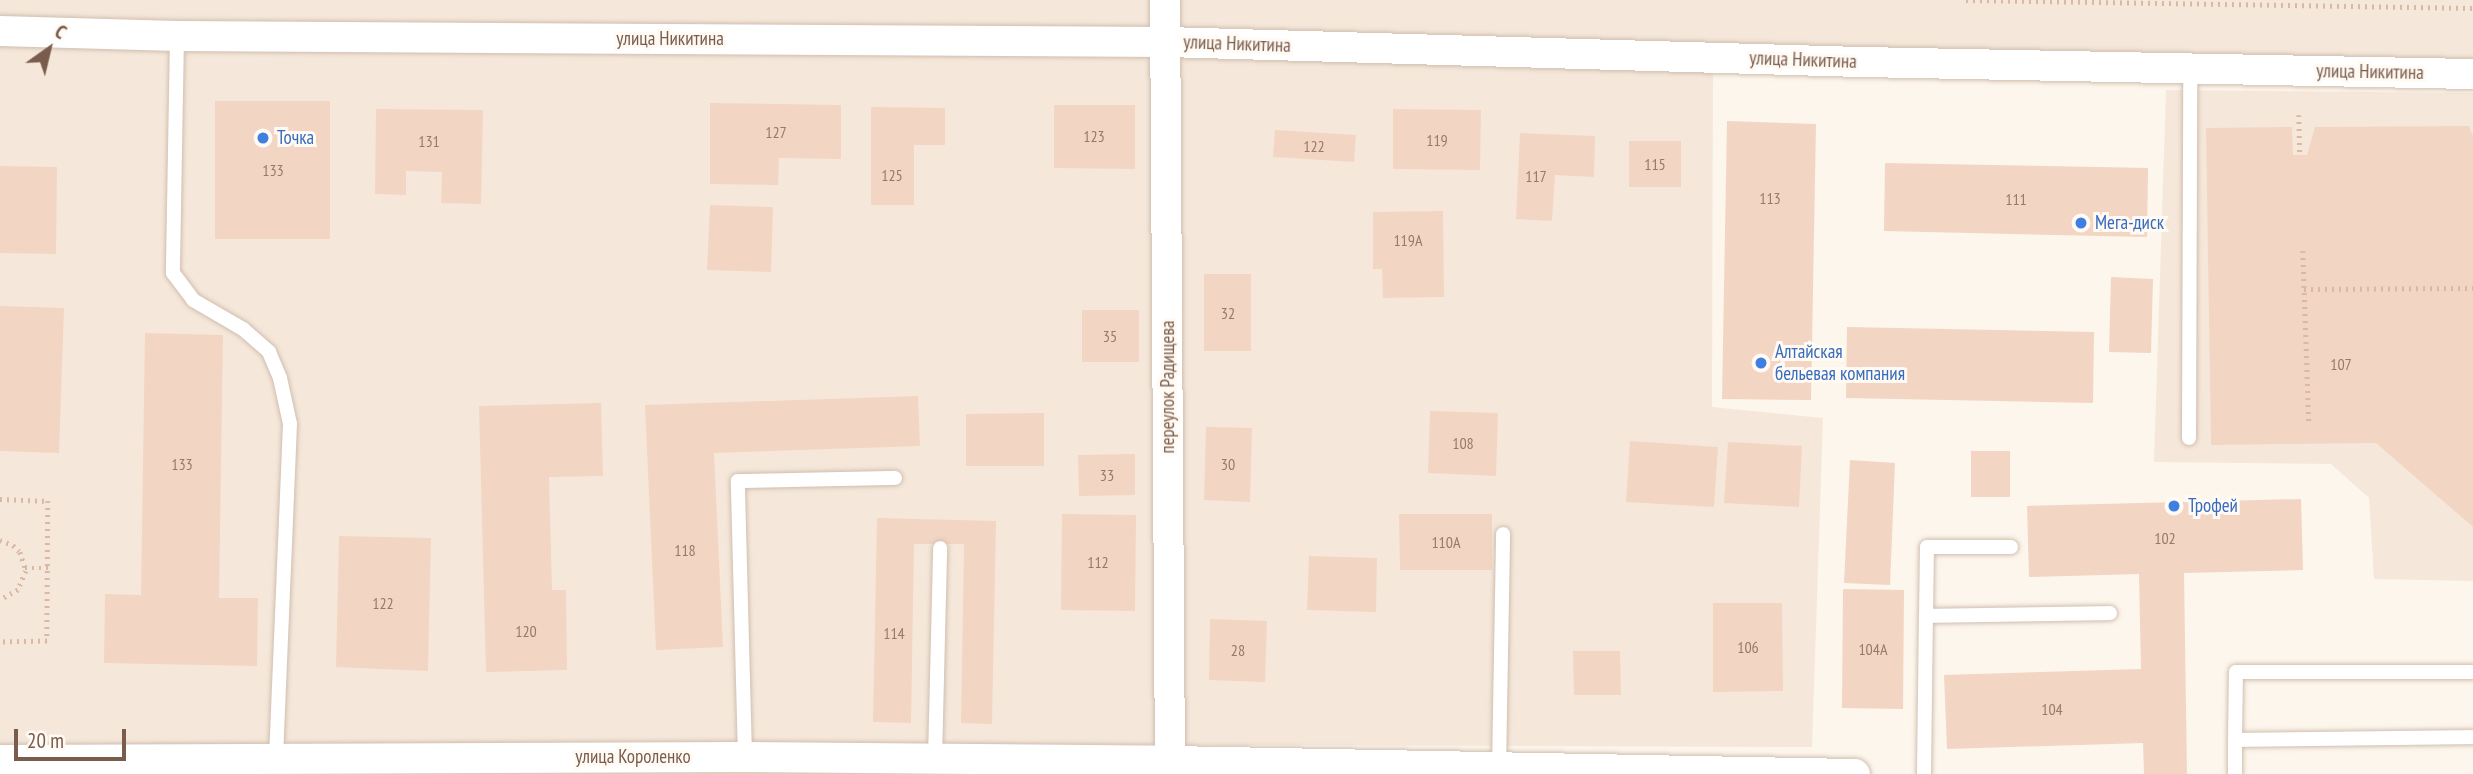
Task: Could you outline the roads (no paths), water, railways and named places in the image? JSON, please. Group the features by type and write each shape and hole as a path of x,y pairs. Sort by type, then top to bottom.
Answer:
{"street":[{"name":"переулок Радищева","path":"1165,0 1170,767"},
{"name":"улица Никитина","path":"0,31 177,36 1166,42 2473,74"},
{"name":"улица Короленко","path":"0,760 276,759 578,765 745,757 792,766 935,759 1170,767 1855,774"}],"lane":[{"path":"177,36 173,273 193,300 243,329 269,352 280,378 290,424 276,759"},
{"path":"2189,438 2190,68"},
{"path":"745,757 738,481 895,478"},
{"path":"1499,769 1503,534"},
{"path":"1924,774 1927,547 2011,547"},
{"path":"935,759 940,548"},
{"path":"1926,616 2110,613"},
{"path":"2235,774 2236,672 2473,672"},
{"path":"2235,740 2473,737"}],"place":[{"name":"Точка","path":"263,138"},
{"name":"Мега-диск","path":"2081,223"},
{"name":"Алтайская бельевая компания","path":"1761,363"},
{"name":"Трофей","path":"2174,506"}]}
